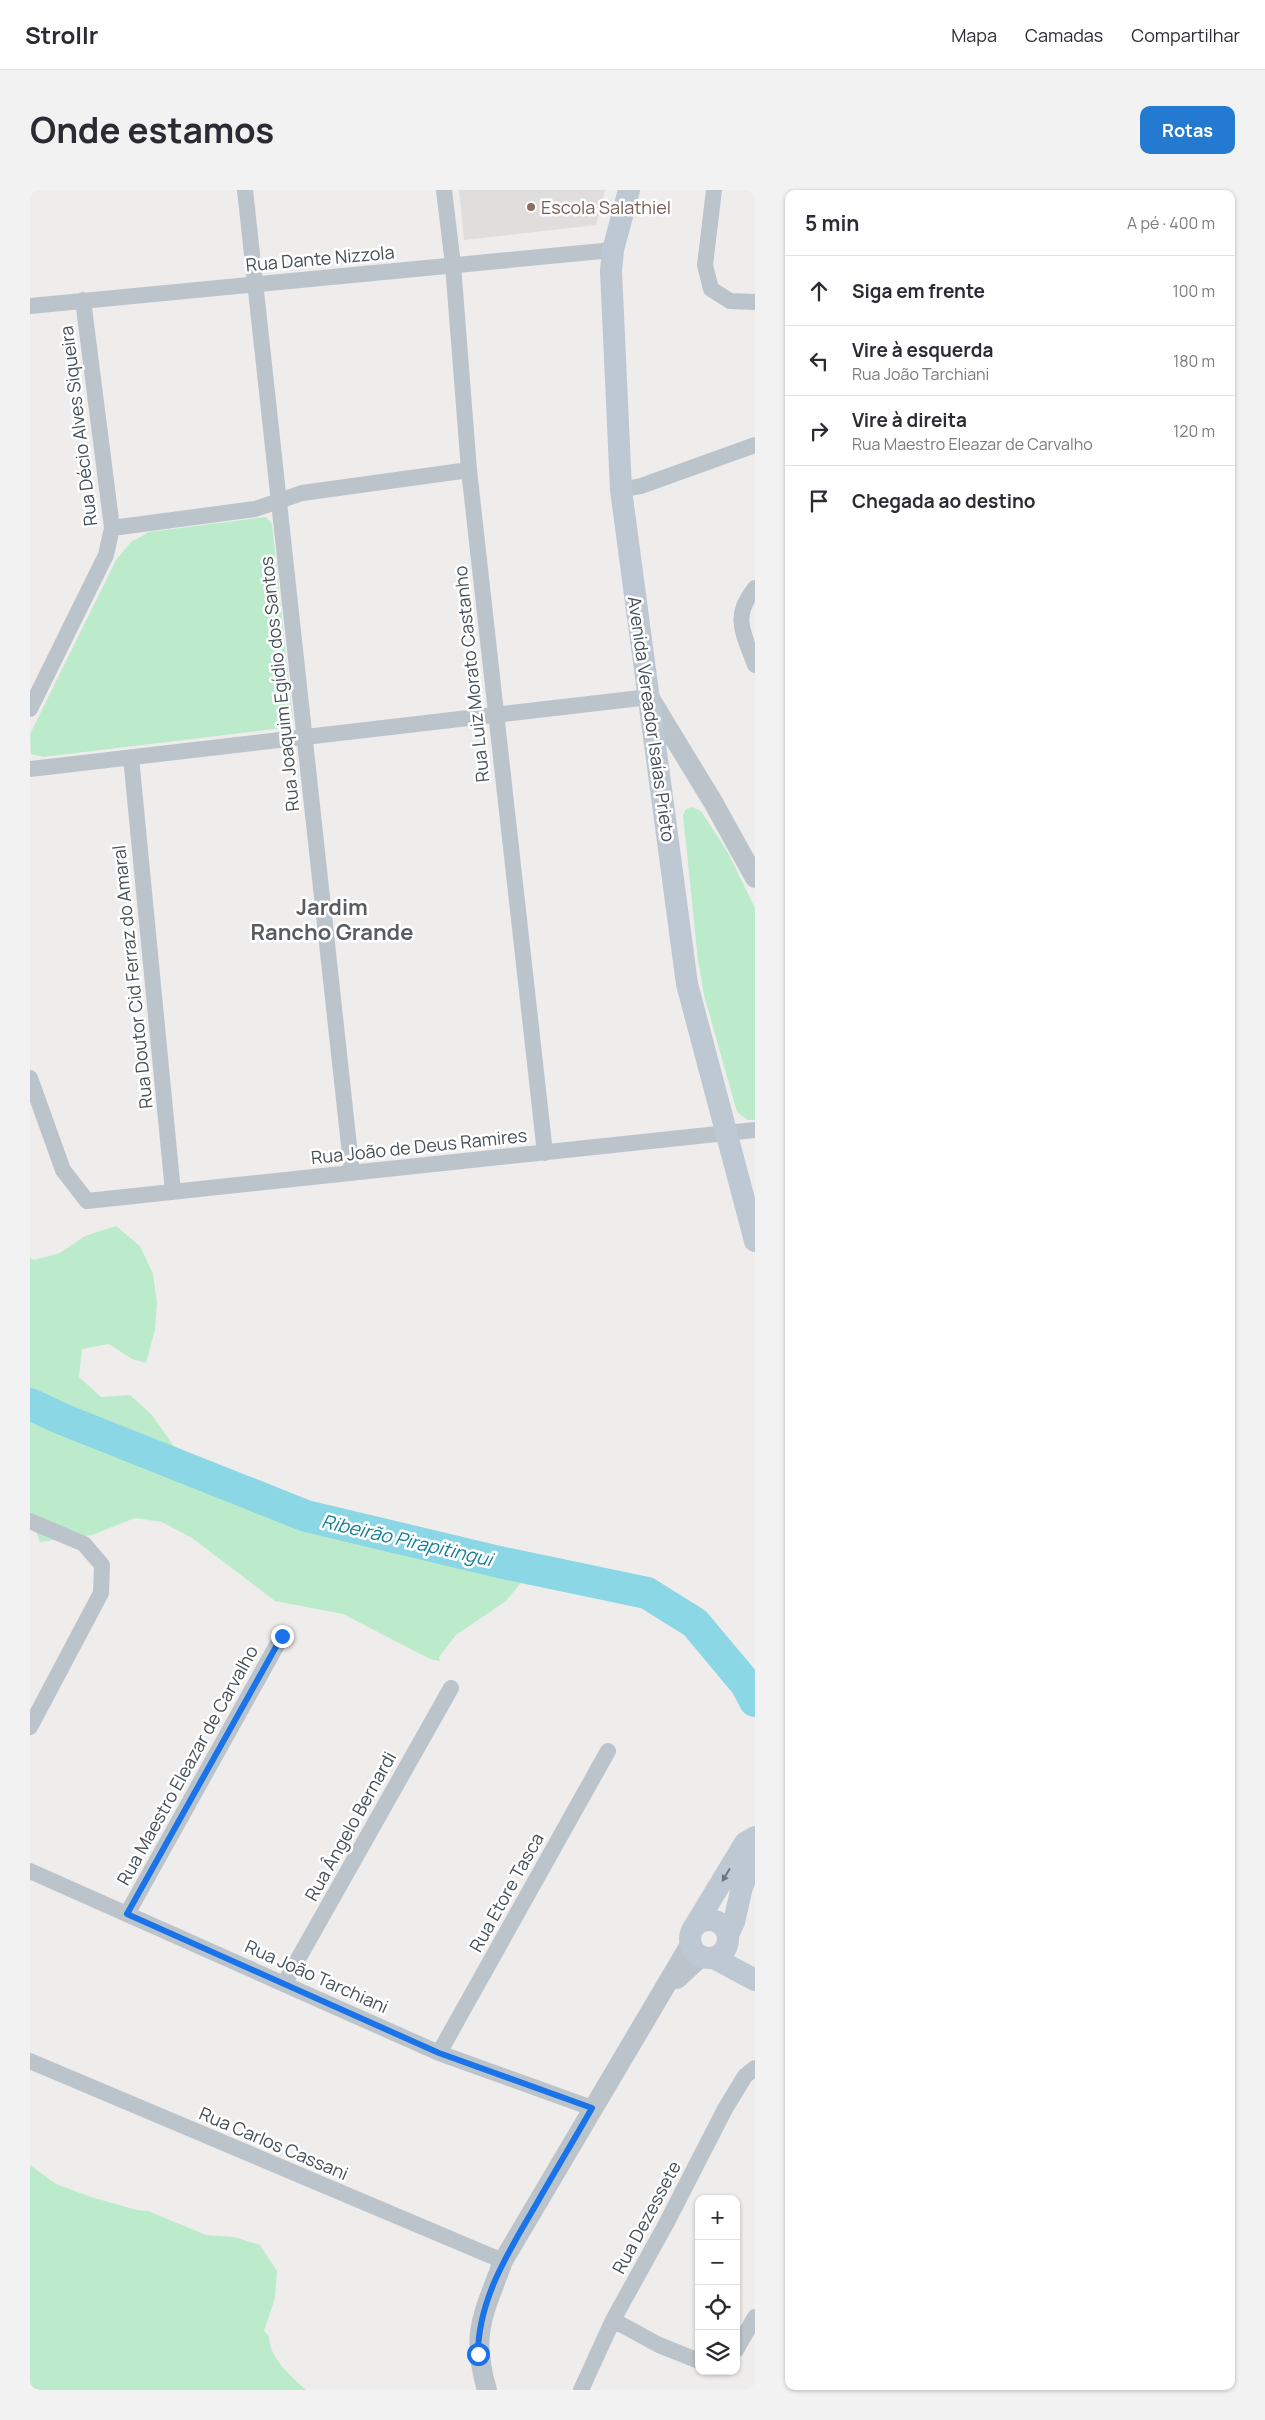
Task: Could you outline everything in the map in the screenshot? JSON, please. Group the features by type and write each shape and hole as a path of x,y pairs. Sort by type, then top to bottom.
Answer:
{"main road":[{"name":"Avenida Vereador Isaías Prieto","path":"629,190 613,250 611,271 622,490 687,984 755,1241"},
{"path":"709,1944 745,1843 755,1837"},
{"path":"709,1944 755,1855"},
{"path":"709,1944 755,1966"},
{"path":"709,1944 755,1980"}],"street":[{"name":"Rua Joaquim Egídio dos Santos","path":"245,190 352,1173"},
{"name":"Rua Luiz Morato Castanho","path":"444,190 453,265 469,470 544,1153"},
{"path":"714,190 705,265 711,290 730,301 755,302"},
{"name":"Rua Dante Nizzola","path":"30,306 613,250"},
{"name":"Rua Décio Alves Siqueira","path":"30,709 106,555 112,528 83,300"},
{"path":"622,490 641,486 755,446"},
{"path":"112,528 255,509 302,493 469,470"},
{"path":"755,588 744,601 739,622 755,665"},
{"path":"30,769 649,697 713,802 755,878"},
{"name":"Rua Doutor Cid Ferraz do Amaral","path":"131,757 173,1192"},
{"name":"Rua João de Deus Ramires","path":"30,1078 63,1170 87,1201 755,1130"},
{"path":"30,1521 84,1544 102,1565 101,1593 30,1726"},
{"name":"Rua Maestro Eleazar de Carvalho","path":"127,1914 282,1636"},
{"name":"Rua Ângelo Bernardi","path":"284,1984 451,1688"},
{"name":"Rua Etore Tasca","path":"439,2053 608,1751"},
{"name":"Rua João Tarchiani","path":"30,1871 439,2053 592,2108"},
{"path":"491,2389 478,2354 478,2336 484,2311 503,2261 592,2108 666,1989 709,1944"},
{"name":"Rua Carlos Cassani","path":"30,2061 503,2261"},
{"name":"Rua Dezessete","path":"581,2390 613,2320 666,2224 734,2092 745,2076 755,2068"},
{"path":"740,2343 755,2317"},
{"path":"613,2320 665,2348 695,2359"}],"shaded area":[{"name":"Escola Salathiel","path":"459,190 605,190 596,225 464,240"}],"green space":[{"path":"266,517 272,524 293,720 282,728 43,757 31,754 30,734 116,560 131,542 149,532"},
{"path":"692,807 701,811 727,851 755,908 755,1120 748,1120 737,1112 704,995 698,960 683,815 686,809"},
{"path":"116,1226 140,1246 153,1274 157,1303 155,1330 146,1363 132,1359 109,1344 82,1349 79,1377 101,1397 130,1395 152,1415 173,1445 195,1465 218,1480 272,1495 295,1510 352,1516 379,1524 405,1537 466,1548 515,1562 523,1580 506,1601 456,1635 439,1657 440,1661 430,1659 343,1614 275,1601 192,1538 162,1522 135,1518 92,1535 40,1542 30,1517 30,1258 34,1260 60,1253 85,1236"},
{"path":"30,2165 56,2184 91,2197 137,2210 148,2211 206,2235 234,2237 260,2245 277,2271 275,2298 264,2331 269,2336 270,2344 277,2359 288,2373 306,2390 30,2390"}],"waterway":[{"name":"Ribeirão Pirapitingui","path":"30,1404 62,1419 306,1516 499,1562 647,1593 695,1623 746,1684 755,1701"}],"place":[{"name":"Escola Salathiel","path":"531,207"}],"district":[{"name":"Jardim Rancho Grande","path":"332,920"}],"route":[{"path":"282,1636 127,1914 439,2053 592,2108 503,2261 484,2311 478,2336 478,2354"}]}
